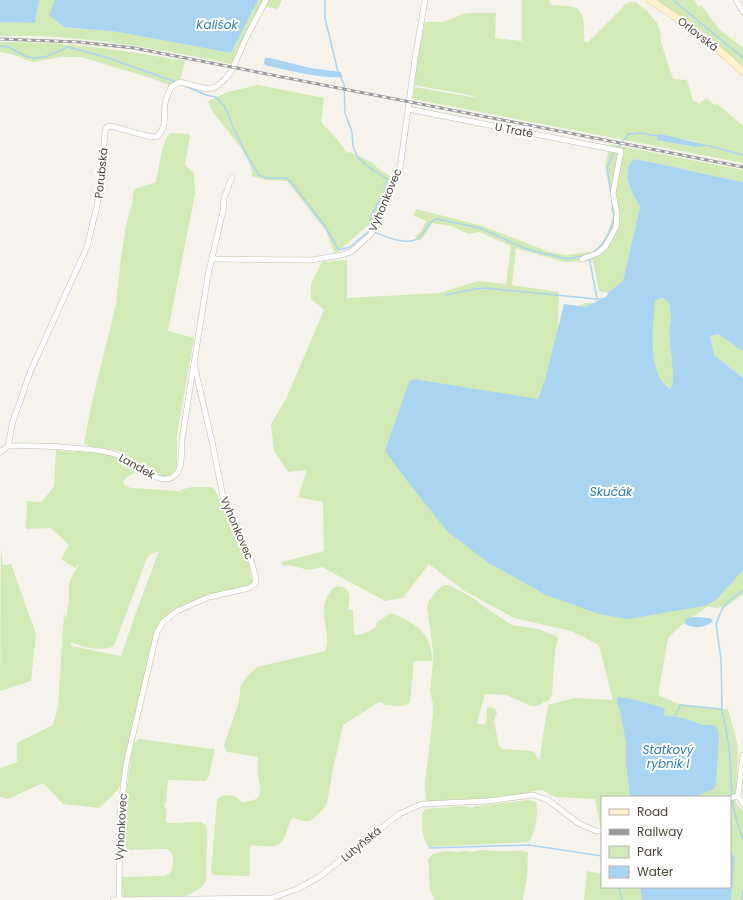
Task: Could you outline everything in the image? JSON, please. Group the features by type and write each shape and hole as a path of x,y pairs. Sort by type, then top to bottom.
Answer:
{"main road":[{"name":"Orlovská","path":"650,0 673,14 708,40 743,72"}],"street":[{"name":"Porubská","path":"8,446 13,421 31,370 86,247 97,206 105,131 107,127 111,126 147,136 157,137 163,131 166,118 165,105 171,87 178,83 207,90 216,87 225,79 231,72 247,36 266,0"},
{"name":"Vyhonkovec","path":"212,259 311,260 351,252 371,235 400,168 426,0"},
{"path":"736,0 743,12"},
{"name":"U Tratě","path":"408,110 620,150 613,193 617,213 616,227 605,247 598,253 584,258"},
{"name":"Vyhonkovec","path":"116,900 120,816 126,764 157,632 163,622 177,611 208,597 249,588 255,584 256,578 248,551 222,497 213,446 194,364 212,259 223,211 224,198 232,177"},
{"name":"Landek","path":"8,446 51,445 112,453 156,477 164,480 172,478 178,474 180,467 182,439 194,364"},
{"path":"0,452 8,446"},
{"path":"743,755 738,796 743,804"},
{"name":"Lutyňská","path":"116,900 271,899 297,889 319,877 399,814 422,804 488,801 533,796 548,800 578,823 596,831 601,831"},
{"path":"731,798 738,796"}],"green space":[{"path":"39,0 55,0 50,15 64,27 118,32 231,53 258,0 282,0 278,9 260,6 231,64 116,43 58,37 0,36 0,22 35,23"},
{"path":"522,0 549,0 550,4 552,5 572,6 578,9 581,12 584,21 584,41 587,43 625,5 630,2 635,2 647,11 657,23 660,31 661,42 673,79 687,80 693,101 696,101 698,104 706,98 715,105 717,104 743,126 743,163 413,99 414,87 483,99 413,85 424,22 443,22 463,14 470,13 496,13 495,38 522,41","holes":["658,140 689,140 709,146 695,147"]},
{"path":"656,0 694,0 699,7 701,5 719,29 743,48 743,66 704,32"},
{"path":"0,42 47,43 93,47 185,61 180,80 169,85 81,57 62,57 32,62 11,54 0,52"},
{"path":"258,85 324,98 321,122 337,139 347,153 350,152 371,162 393,178 374,220 335,254 326,231 287,181 265,180 252,176 251,169 244,153 214,113 208,101 228,92"},
{"path":"170,133 188,134 190,136 185,165 194,173 195,194 168,331 194,338 177,435 177,468 172,474 165,476 148,470 118,451 92,447 84,444 91,406 116,304 126,225 132,204 134,189 156,181 165,142"},
{"path":"610,144 743,170 743,182 635,159 632,161 629,186 640,207 623,281 608,293 599,291 593,261 564,262 516,248 512,285 559,292 558,325 574,308 585,303 645,304 654,306 655,301 662,297 669,303 671,318 669,334 673,374 672,385 670,389 667,387 743,570 743,595 739,596 730,604 719,608 708,606 678,628 668,638 658,695 679,704 715,709 728,709 738,746 736,803 743,811 743,900 731,900 735,858 731,852 731,796 697,796 714,789 716,785 719,738 712,725 704,725 683,718 663,715 665,708 617,703 626,743 626,765 630,796 601,796 601,829 595,799 555,797 542,790 493,798 426,801 425,784 433,714 433,704 430,691 433,651 427,606 438,589 444,585 449,585 473,598 512,625 538,629 556,636 558,639 555,651 552,695 549,700 537,706 531,706 506,695 485,694 477,723 485,725 487,717 486,709 488,707 494,708 497,712 494,722 499,746 503,749 532,751 535,753 539,762 548,705 574,698 613,700 599,645 571,631 514,618 463,590 429,564 403,598 385,601 322,567 309,570 288,565 283,566 282,562 324,551 323,502 298,497 307,470 288,472 274,451 271,424 286,399 324,310 311,299 311,284 322,262 347,260 347,298 439,293 478,281 506,284 511,246 480,232 468,234 452,226 432,223 426,234 419,241 415,237 421,231 426,221 413,215 416,209 483,226 549,252 566,255 591,252 599,248 608,232 614,213 605,166","holes":["441,523 546,595 487,562 448,531"]},
{"path":"718,334 743,351 743,378 714,355 710,335"},
{"path":"56,450 76,452 98,451 109,453 121,458 137,469 136,472 123,481 124,485 131,488 180,491 192,487 212,487 223,507 238,542 242,541 248,559 253,583 252,585 176,610 158,623 119,789 99,808 63,804 43,783 8,799 0,797 0,768 17,762 17,743 53,725 58,707 64,613 66,620 69,601 69,583 80,563 75,568 61,559 69,545 51,528 26,529 27,501 42,502 54,486","holes":["159,551 121,656 71,646 71,642 80,646 98,649 114,646 147,558 150,554"]},
{"path":"1,548 3,565 11,564 36,634 31,681 0,691"},
{"path":"338,586 343,587 348,591 348,610 353,610 354,634 359,635 366,633 376,627 377,622 391,613 415,625 420,630 429,643 432,661 414,661 410,702 408,704 398,706 384,705 382,702 377,703 343,725 327,803 319,814 309,821 293,818 291,819 285,836 279,844 275,846 252,845 250,847 250,875 213,875 211,871 217,800 225,795 230,795 235,796 242,802 246,802 256,799 260,793 258,757 228,752 226,751 224,745 238,705 241,685 248,675 257,667 325,651 327,638 324,618 325,604 327,597 334,588"},
{"path":"139,739 215,750 209,776 205,781 168,780 166,803 164,804 166,810 166,823 201,822 206,825 207,829 206,880 202,887 186,896 123,897 121,877 164,876 168,875 172,870 172,853 167,849 125,850 122,818 133,745"},
{"path":"529,800 536,802 537,810 533,835 528,842 429,847 423,834 422,817 425,809 465,806 472,808 476,806"},
{"path":"480,850 521,851 528,853 527,876 523,900 435,900 430,890 428,859 433,854 444,851 472,852"},
{"path":"587,871 601,874 601,888 640,888 642,900 584,900"}],"water":[{"path":"0,0 39,0 35,23 0,22"},
{"name":"Kališok","path":"55,0 258,0 231,53 118,32 64,27 49,15"},
{"path":"265,58 310,68 341,72 342,77 293,72 265,65"},
{"path":"660,134 711,146 695,147 657,140 657,136"},
{"name":"Skučák","path":"634,160 743,182 743,351 718,334 710,336 714,355 743,378 743,570 716,600 704,606 628,619 599,614 546,595 487,562 447,531 385,451 409,382 413,379 538,399 545,380 564,304 586,307 607,296 608,293 623,281 640,207 628,180 628,168 630,163","holes":["662,297 669,303 671,318 669,334 673,374 670,389 662,382 657,372 653,348 655,301"]},
{"path":"687,618 710,618 713,621 700,627 692,627 685,624"},
{"name":"Statkový rybník I","path":"618,697 631,699 665,708 664,715 683,718 704,725 713,725 717,728 719,738 716,785 714,789 697,796 630,796 626,765 626,743 617,703"},
{"path":"731,852 735,858 731,900 642,900 640,888 731,888"}],"waterway":[{"path":"325,0 325,18 338,72"},
{"path":"673,0 743,58"},
{"path":"0,46 9,47 25,56 34,58 45,57 68,47 105,57 176,82"},
{"path":"340,76 344,84 345,113 352,132 353,146 357,156 366,165 387,179 383,195 370,220 369,230 371,231"},
{"path":"185,86 206,95 216,97 225,107 234,129 259,175 267,178 286,178 291,182 325,226 339,250 350,247 369,231"},
{"path":"616,149 629,134 640,133 657,136"},
{"path":"710,146 743,155"},
{"path":"594,252 606,238 614,220 607,168 614,152"},
{"path":"374,232 397,240 415,240 420,237 429,224 437,219 480,228 524,248 542,253 568,259 583,256"},
{"path":"589,257 597,299 603,299"},
{"path":"446,295 485,288 596,299"},
{"path":"743,590 729,601 722,609 716,624 721,659 722,709 729,746 733,805 743,839"},
{"path":"674,719 680,705 722,709"},
{"path":"429,848 529,845 601,856"},
{"path":"619,888 622,900"},
{"path":"742,900 743,891"}],"railway":[{"path":"0,39 78,42 134,48 743,167"}]}
